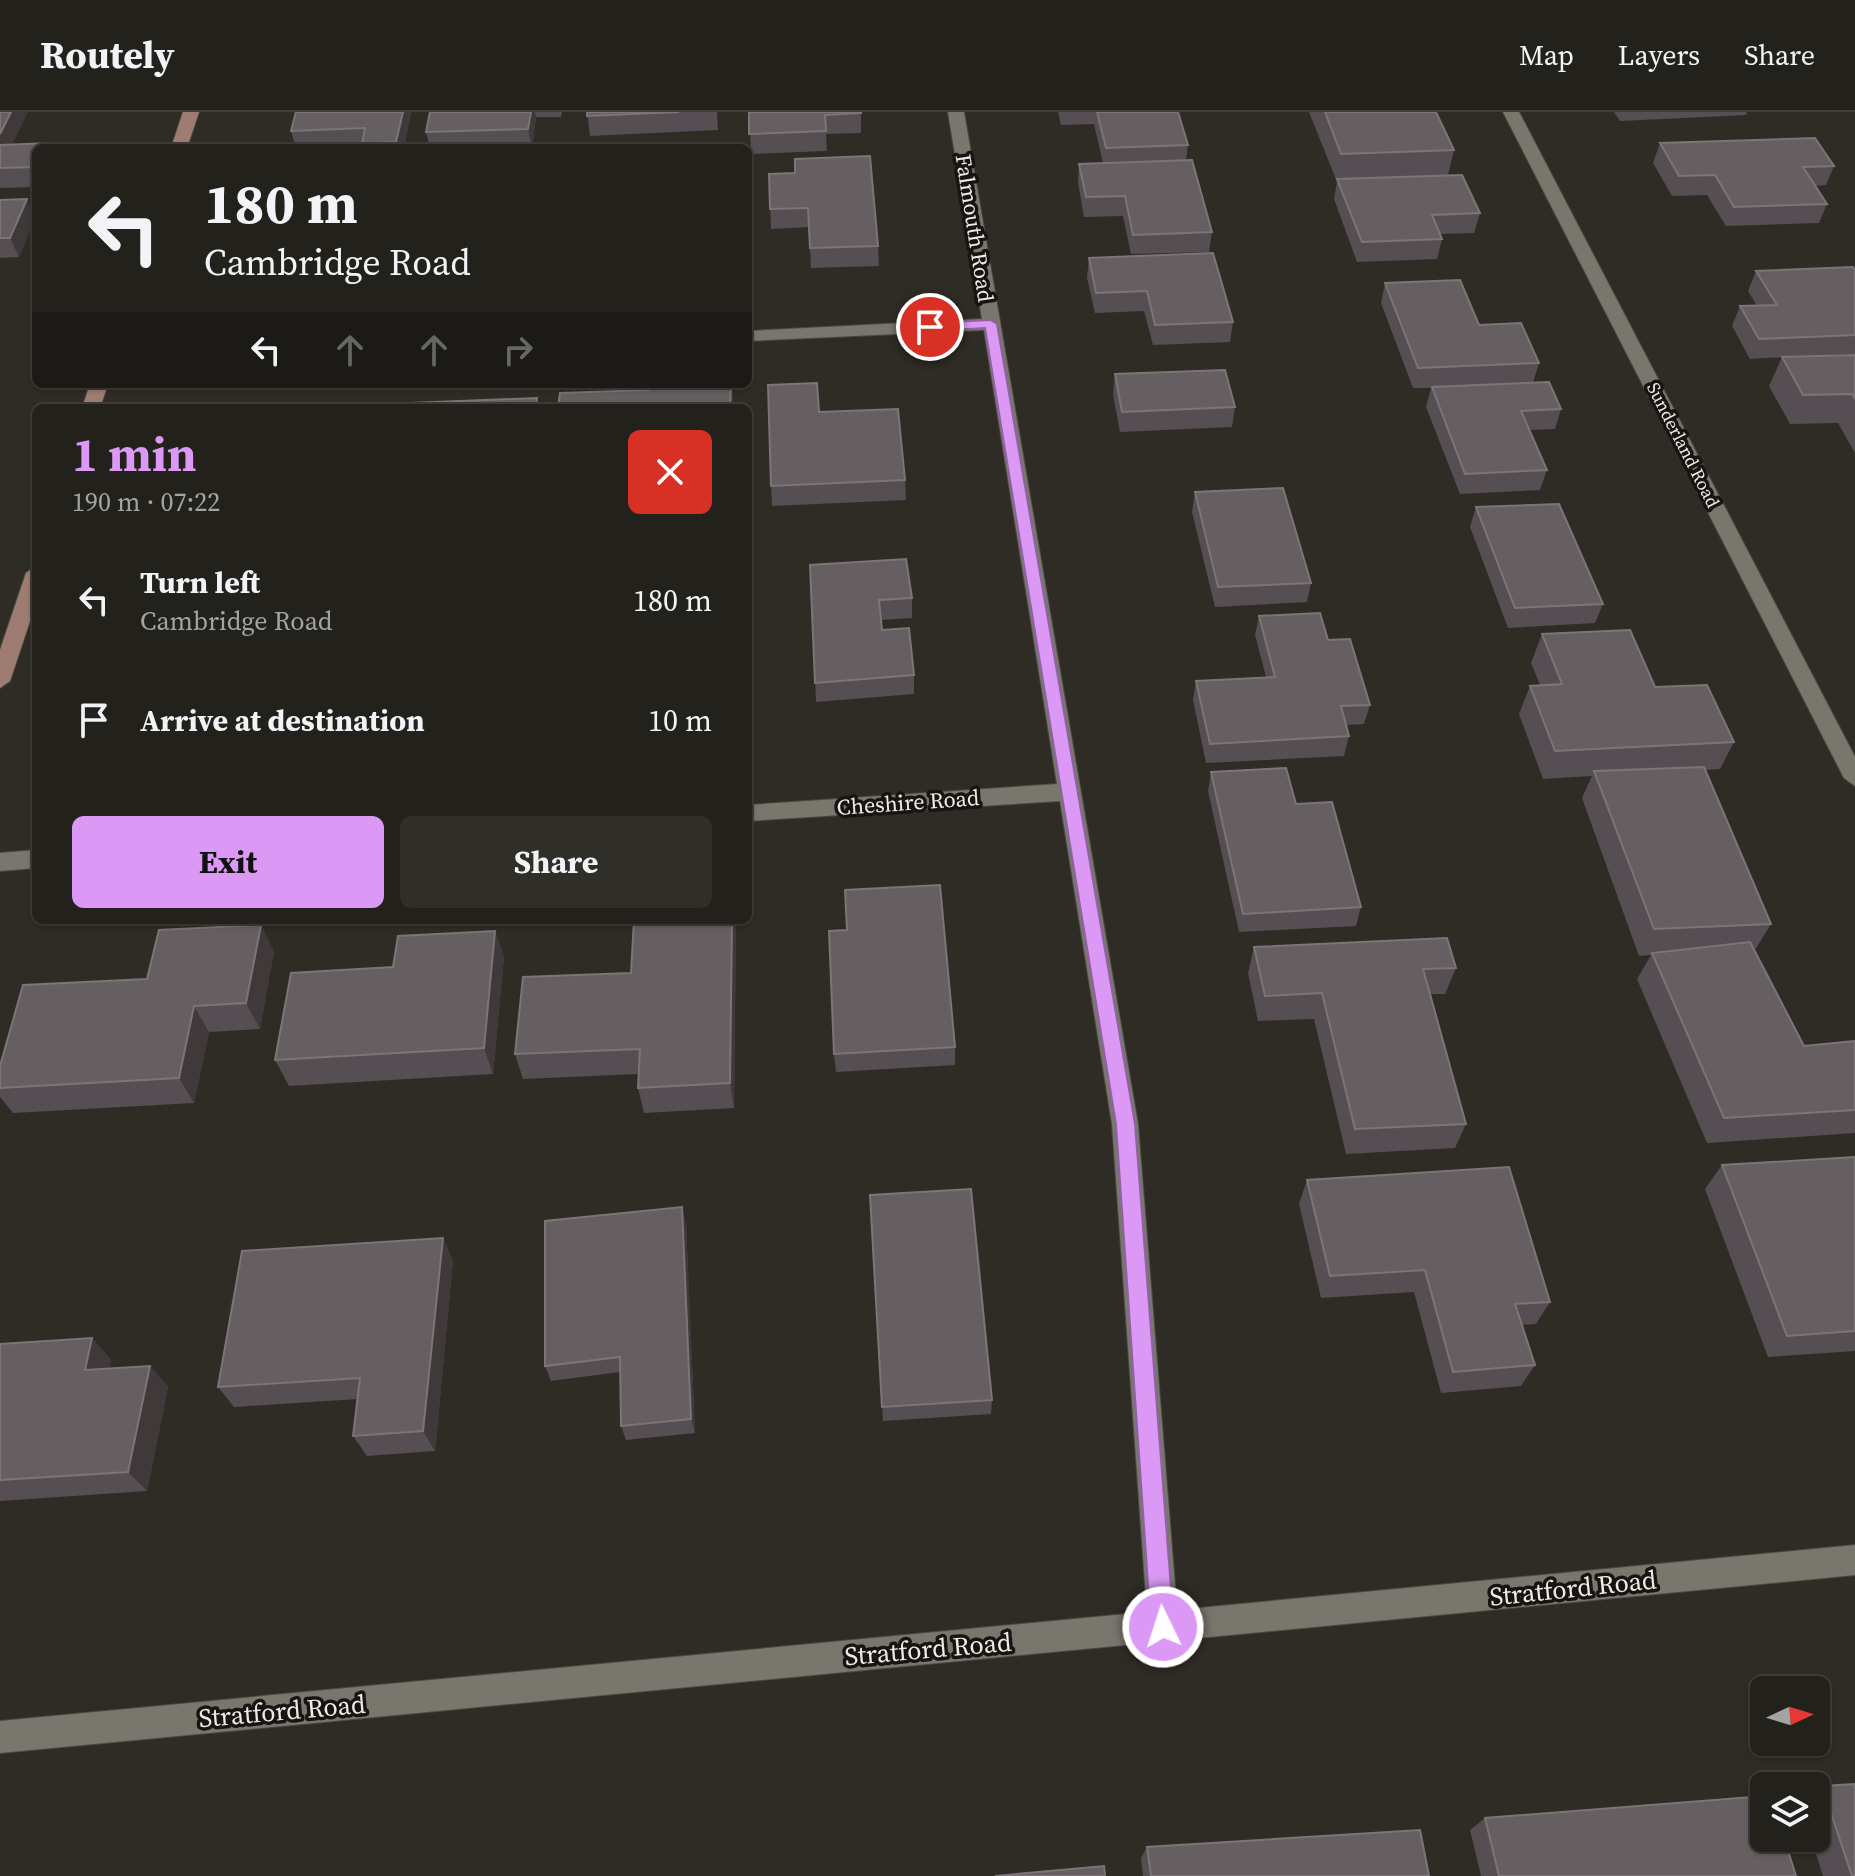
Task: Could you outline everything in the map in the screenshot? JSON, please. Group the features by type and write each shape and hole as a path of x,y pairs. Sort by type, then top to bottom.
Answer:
{"street":[{"path":"180,144 191,112"},
{"name":"Falmouth Road","path":"956,112 1067,792 1125,1124 1163,1627"},
{"name":"Sunderland Road","path":"1511,112 1855,778"},
{"path":"752,336 991,324"},
{"path":"0,681 32,585"},
{"name":"Cheshire Road","path":"752,813 1067,792"},
{"path":"0,862 32,859"},
{"name":"Stratford Road","path":"0,1737 1855,1560"}],"building":[{"path":"0,112 11,112 0,134"},
{"path":"296,112 403,112 396,142 362,144 365,128 291,131"},
{"path":"430,112 531,112 528,129 426,132"},
{"path":"587,112 679,112 587,116"},
{"path":"749,112 861,113 825,115 826,131 749,134"},
{"path":"1097,112 1178,112 1188,145 1106,148"},
{"path":"1325,112 1436,112 1454,150 1341,154"},
{"path":"1815,138 1834,166 1803,167 1827,204 1734,207 1715,175 1679,176 1660,143"},
{"path":"51,143 32,144 32,167 0,168 0,145"},
{"path":"870,156 878,246 810,248 808,208 770,209 769,174 795,173 795,159"},
{"path":"1192,160 1212,232 1133,235 1125,196 1086,197 1079,164"},
{"path":"1462,175 1480,213 1432,215 1442,239 1362,242 1337,179"},
{"path":"27,199 10,238 0,238 0,200"},
{"path":"1213,253 1233,322 1155,325 1147,291 1096,293 1089,258"},
{"path":"1853,267 1855,335 1759,339 1740,306 1777,305 1756,271"},
{"path":"1460,280 1479,325 1521,323 1539,363 1418,368 1385,283"},
{"path":"1855,355 1855,399 1852,394 1803,395 1782,357"},
{"path":"1225,370 1235,407 1122,412 1115,374"},
{"path":"1549,382 1561,409 1521,411 1547,470 1465,474 1432,387"},
{"path":"817,383 819,412 898,409 905,480 771,486 768,385"},
{"path":"731,388 730,404 559,404 560,393"},
{"path":"537,398 536,404 409,403"},
{"path":"1283,488 1311,583 1218,587 1195,492"},
{"path":"1559,504 1603,604 1515,608 1476,507"},
{"path":"906,559 912,598 879,600 882,630 909,628 914,675 815,683 810,565"},
{"path":"1320,613 1328,640 1350,639 1370,705 1341,706 1349,736 1210,744 1196,681 1275,677 1259,616"},
{"path":"1630,630 1655,687 1707,685 1734,742 1555,751 1530,686 1562,684 1542,634"},
{"path":"1704,767 1771,924 1654,929 1594,771"},
{"path":"1286,768 1296,804 1332,802 1361,907 1243,914 1211,772"},
{"path":"940,885 955,1047 834,1054 829,931 847,930 845,890"},
{"path":"634,924 732,924 730,1083 638,1088 640,1049 515,1054 523,977 631,973"},
{"path":"261,925 246,1003 194,1006 179,1078 0,1088 0,1066 23,985 147,979 159,930"},
{"path":"495,931 484,1048 275,1060 291,973 393,967 398,936"},
{"path":"1447,938 1456,968 1423,969 1466,1124 1355,1129 1322,993 1265,996 1254,947"},
{"path":"1750,942 1804,1046 1855,1041 1855,1110 1724,1118 1652,953"},
{"path":"1855,1157 1855,1331 1787,1336 1722,1165"},
{"path":"1509,1167 1550,1302 1515,1304 1535,1365 1453,1372 1425,1270 1330,1276 1307,1180"},
{"path":"971,1189 992,1400 882,1407 870,1195"},
{"path":"682,1207 691,1419 621,1426 620,1357 545,1366 545,1221"},
{"path":"443,1238 423,1431 353,1436 360,1378 218,1387 242,1251"},
{"path":"92,1338 85,1370 150,1366 128,1472 0,1480 0,1344"},
{"path":"1855,1784 1855,1876 1852,1876 1830,1810 1830,1786"},
{"path":"1750,1797 1750,1852 1788,1852 1796,1876 1499,1876 1485,1818"},
{"path":"1420,1830 1429,1876 1151,1876 1147,1847"},
{"path":"1104,1866 1105,1876 995,1876"}],"route":[{"path":"930,327 991,324 1125,1124 1163,1627"}]}
